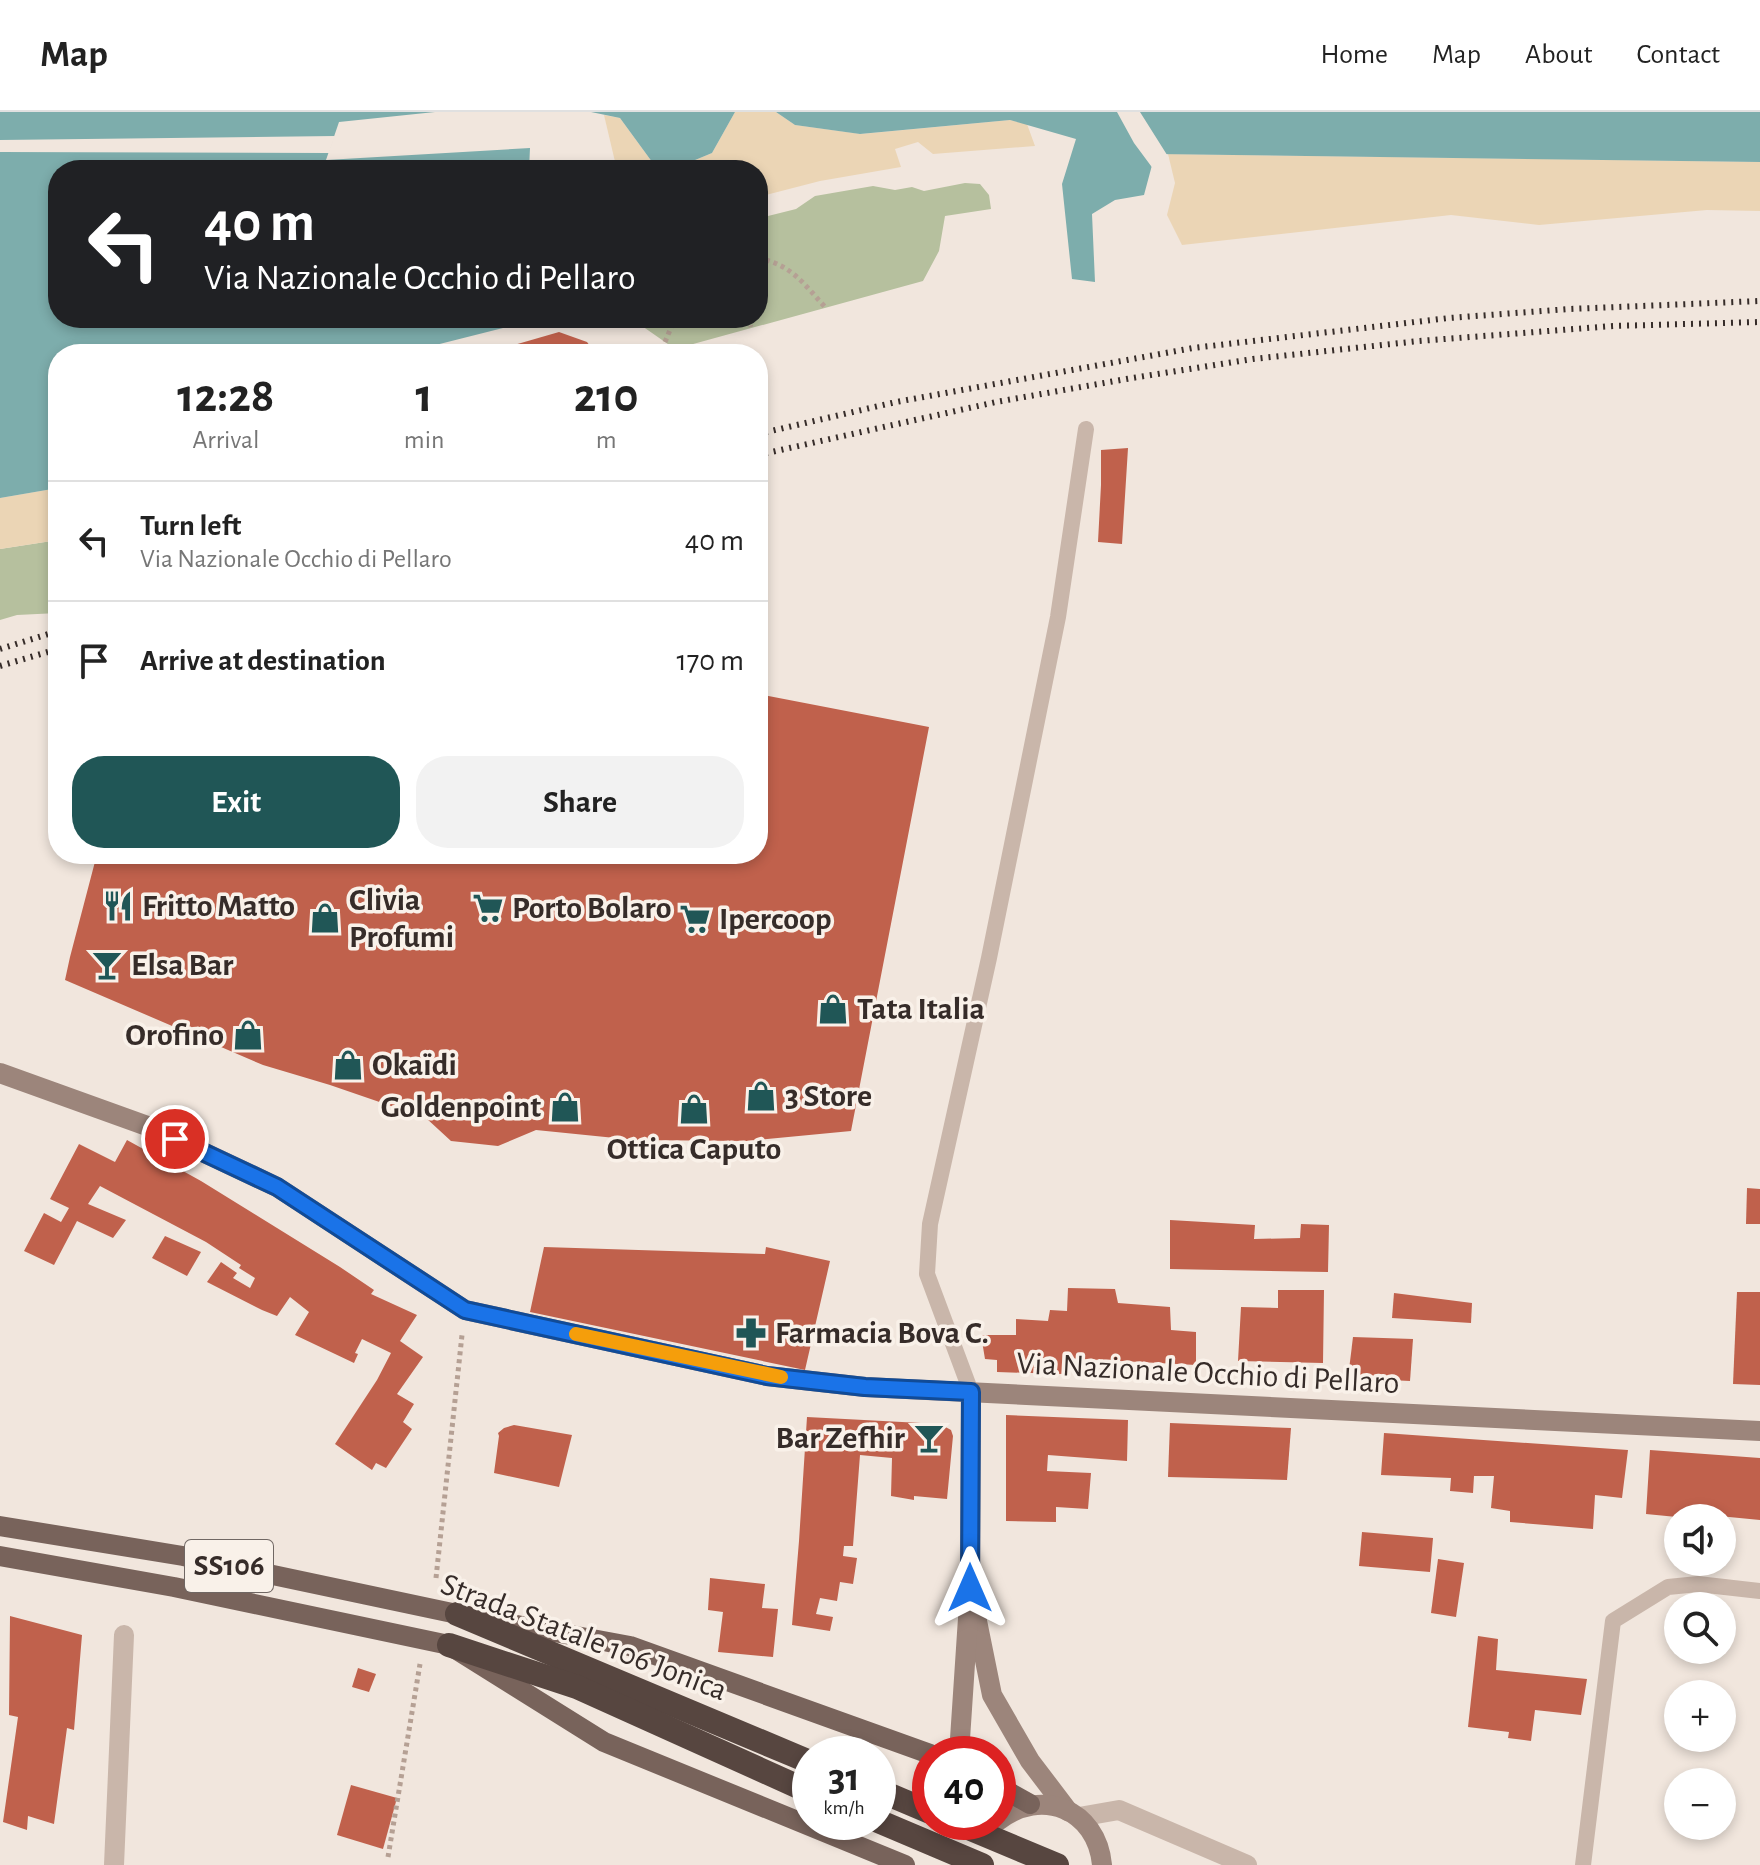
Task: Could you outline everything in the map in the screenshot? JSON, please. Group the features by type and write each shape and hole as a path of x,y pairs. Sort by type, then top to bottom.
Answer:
{"highway":[{"name":"Strada Statale 106 Jonica","path":"457,1614 792,1754"},
{"name":"Strada Statale 106 Jonica","path":"449,1645 577,1687 792,1784"},
{"path":"896,1828 980,1865"},
{"path":"997,1840 1057,1865"}],"main road":[{"name":"Strada Statale 106 Jonica","path":"0,1526 183,1556 457,1614"},
{"name":"Strada Statale 106 Jonica","path":"0,1556 174,1587 449,1645"},
{"path":"457,1614 630,1646 912,1748"},
{"path":"449,1645 604,1742 905,1865"},
{"path":"1016,1796 1030,1804"}],"street":[{"name":"Via Nazionale Occhio di Pellaro","path":"0,1073 150,1127 277,1187 465,1310 767,1376 865,1387 1760,1431"},
{"path":"960,1736 970,1588 971,1392"},
{"path":"970,1588 992,1695 1030,1761 1096,1839 1102,1865"},
{"path":"114,1865 124,1635"},
{"path":"1016,1809 1030,1804 1050,1804 1074,1814 1119,1810 1247,1865"},
{"path":"980,1865 984,1840"}],"lane":[{"path":"971,1392 927,1274 930,1224 989,958 1055,633 1086,429"},
{"path":"1583,1865 1613,1621 1668,1587 1698,1584 1760,1591"}],"path":[{"path":"768,261 794,274 825,307"},
{"path":"665,342 671,328"},
{"path":"436,1578 465,1310"},
{"path":"388,1857 420,1663"}],"green space":[{"path":"965,183 980,184 989,195 991,209 945,216 939,251 923,281 768,324 768,216 796,209 815,196 873,186 895,190 912,187 924,191"},
{"path":"645,328 752,328 693,344 668,344"},
{"path":"48,542 48,613 17,615 0,620 0,549"}],"sand":[{"path":"735,112 776,112 795,125 861,134 1010,120 1027,124 1035,146 933,154 918,142 895,149 901,167 820,181 768,194 768,160 695,160 712,153"},
{"path":"604,115 620,118 651,160 615,160"},
{"path":"1168,154 1760,162 1760,211 1707,210 1539,225 1451,215 1182,245 1167,215 1175,183"},
{"path":"48,490 48,542 0,549 0,498"}],"water":[{"path":"0,112 435,112 339,122 326,160 48,160 48,328 503,328 440,344 48,344 48,490 0,498"},
{"path":"591,112 735,112 712,153 695,160 651,160 620,118"},
{"path":"776,112 1760,112 1760,162 1155,154 1144,195 1115,200 1092,214 1095,282 1072,279 1062,184 1076,139 1010,120 860,134 795,125"},
{"path":"530,148 529,160 326,160"}],"pier":[{"path":"1117,112 1140,112 1169,158 1157,158 1154,170"},
{"path":"335,136 329,153 0,152 0,140"}],"building":[{"path":"559,332 588,344 518,344"},
{"path":"1128,448 1122,544 1098,542 1101,450"},
{"name":"Porto Bolaro","path":"768,696 929,727 851,1131 747,1141 635,1140 536,1130 498,1146 451,1141 426,1118 263,1065 65,980 94,864 768,864"},
{"path":"127,1140 201,1181 340,1267 374,1290 371,1294 417,1315 400,1341 423,1357 397,1394 414,1404 403,1422 412,1429 386,1468 376,1463 372,1470 335,1444 391,1353 362,1339 354,1363 295,1335 309,1312 290,1297 277,1316 207,1282 221,1262 237,1273 233,1278 250,1288 255,1278 206,1242 100,1186 88,1204 126,1220 113,1238 77,1221 54,1265 24,1251 44,1213 61,1222 69,1208 50,1199 79,1144 115,1162"},
{"path":"1747,1188 1760,1189 1760,1224 1746,1224"},
{"path":"1170,1220 1255,1225 1254,1239 1300,1238 1301,1224 1329,1225 1328,1272 1170,1269"},
{"path":"165,1236 201,1252 187,1276 152,1258"},
{"path":"544,1247 765,1254 766,1247 830,1261 805,1370 530,1312"},
{"path":"1068,1288 1115,1289 1118,1303 1170,1307 1171,1330 1196,1332 1196,1365 1064,1358 1063,1374 997,1372 997,1360 985,1359 981,1335 1016,1335 1016,1319 1048,1321 1050,1310 1067,1311"},
{"path":"1278,1290 1324,1290 1323,1363 1238,1361 1241,1307 1278,1308"},
{"path":"1737,1292 1760,1292 1760,1385 1733,1384"},
{"path":"1394,1293 1472,1303 1471,1323 1392,1318"},
{"path":"1353,1337 1413,1339 1410,1381 1348,1378"},
{"path":"1006,1415 1128,1420 1127,1461 1048,1455 1047,1471 1091,1473 1088,1509 1056,1507 1056,1522 1006,1521"},
{"path":"807,1417 940,1424 951,1430 953,1436 947,1499 914,1496 914,1500 891,1496 892,1458 860,1455 853,1546 844,1546 843,1556 857,1558 853,1584 840,1582 837,1601 820,1598 816,1614 833,1617 830,1631 792,1625"},
{"path":"1170,1423 1291,1428 1287,1480 1168,1477"},
{"path":"514,1425 572,1435 559,1487 494,1473 498,1433"},
{"path":"1384,1433 1628,1450 1622,1498 1595,1495 1593,1529 1510,1522 1510,1511 1491,1508 1494,1476 1474,1476 1473,1493 1450,1491 1451,1478 1381,1475"},
{"path":"1650,1450 1760,1458 1760,1520 1736,1518 1736,1504 1664,1504 1664,1516 1646,1514"},
{"path":"1362,1532 1433,1538 1430,1572 1359,1566"},
{"path":"1438,1559 1464,1563 1456,1617 1431,1613"},
{"path":"710,1578 765,1584 762,1608 778,1609 773,1657 718,1652 723,1612 708,1610"},
{"path":"10,1616 82,1635 74,1730 67,1728 54,1824 28,1816 27,1830 3,1822 18,1717 9,1715"},
{"path":"1478,1636 1498,1639 1496,1670 1587,1679 1581,1715 1535,1710 1531,1741 1508,1738 1509,1732 1468,1727"},
{"path":"358,1668 376,1674 369,1692 352,1687"},
{"path":"351,1785 397,1798 383,1849 337,1835"}],"railway":[{"path":"768,432 896,402 1193,348 1449,318 1569,309 1760,301"},
{"path":"768,453 996,402 1253,359 1419,341 1613,326 1760,322"},
{"path":"0,649 48,634"},
{"path":"0,666 48,652"}],"slow traffic":[{"path":"576,1334 781,1377"}],"place":[{"name":"Fritto Matto","path":"118,906"},
{"name":"Porto Bolaro","path":"488,908"},
{"name":"Clivia Profumi","path":"325,918"},
{"name":"Ipercoop","path":"695,919"},
{"name":"Elsa Bar","path":"107,965"},
{"name":"Tata Italia","path":"833,1009"},
{"name":"Orofino","path":"248,1035"},
{"name":"Okaïdi","path":"348,1065"},
{"name":"3 Store","path":"761,1096"},
{"name":"Goldenpoint","path":"565,1107"},
{"name":"Ottica Caputo","path":"694,1109"},
{"name":"Farmacia Bova C.","path":"751,1333"},
{"name":"Bar Zefhir","path":"929,1438"}],"route":[{"path":"175,1139 277,1187 465,1310 767,1376 865,1387 971,1392 970,1588"}]}
